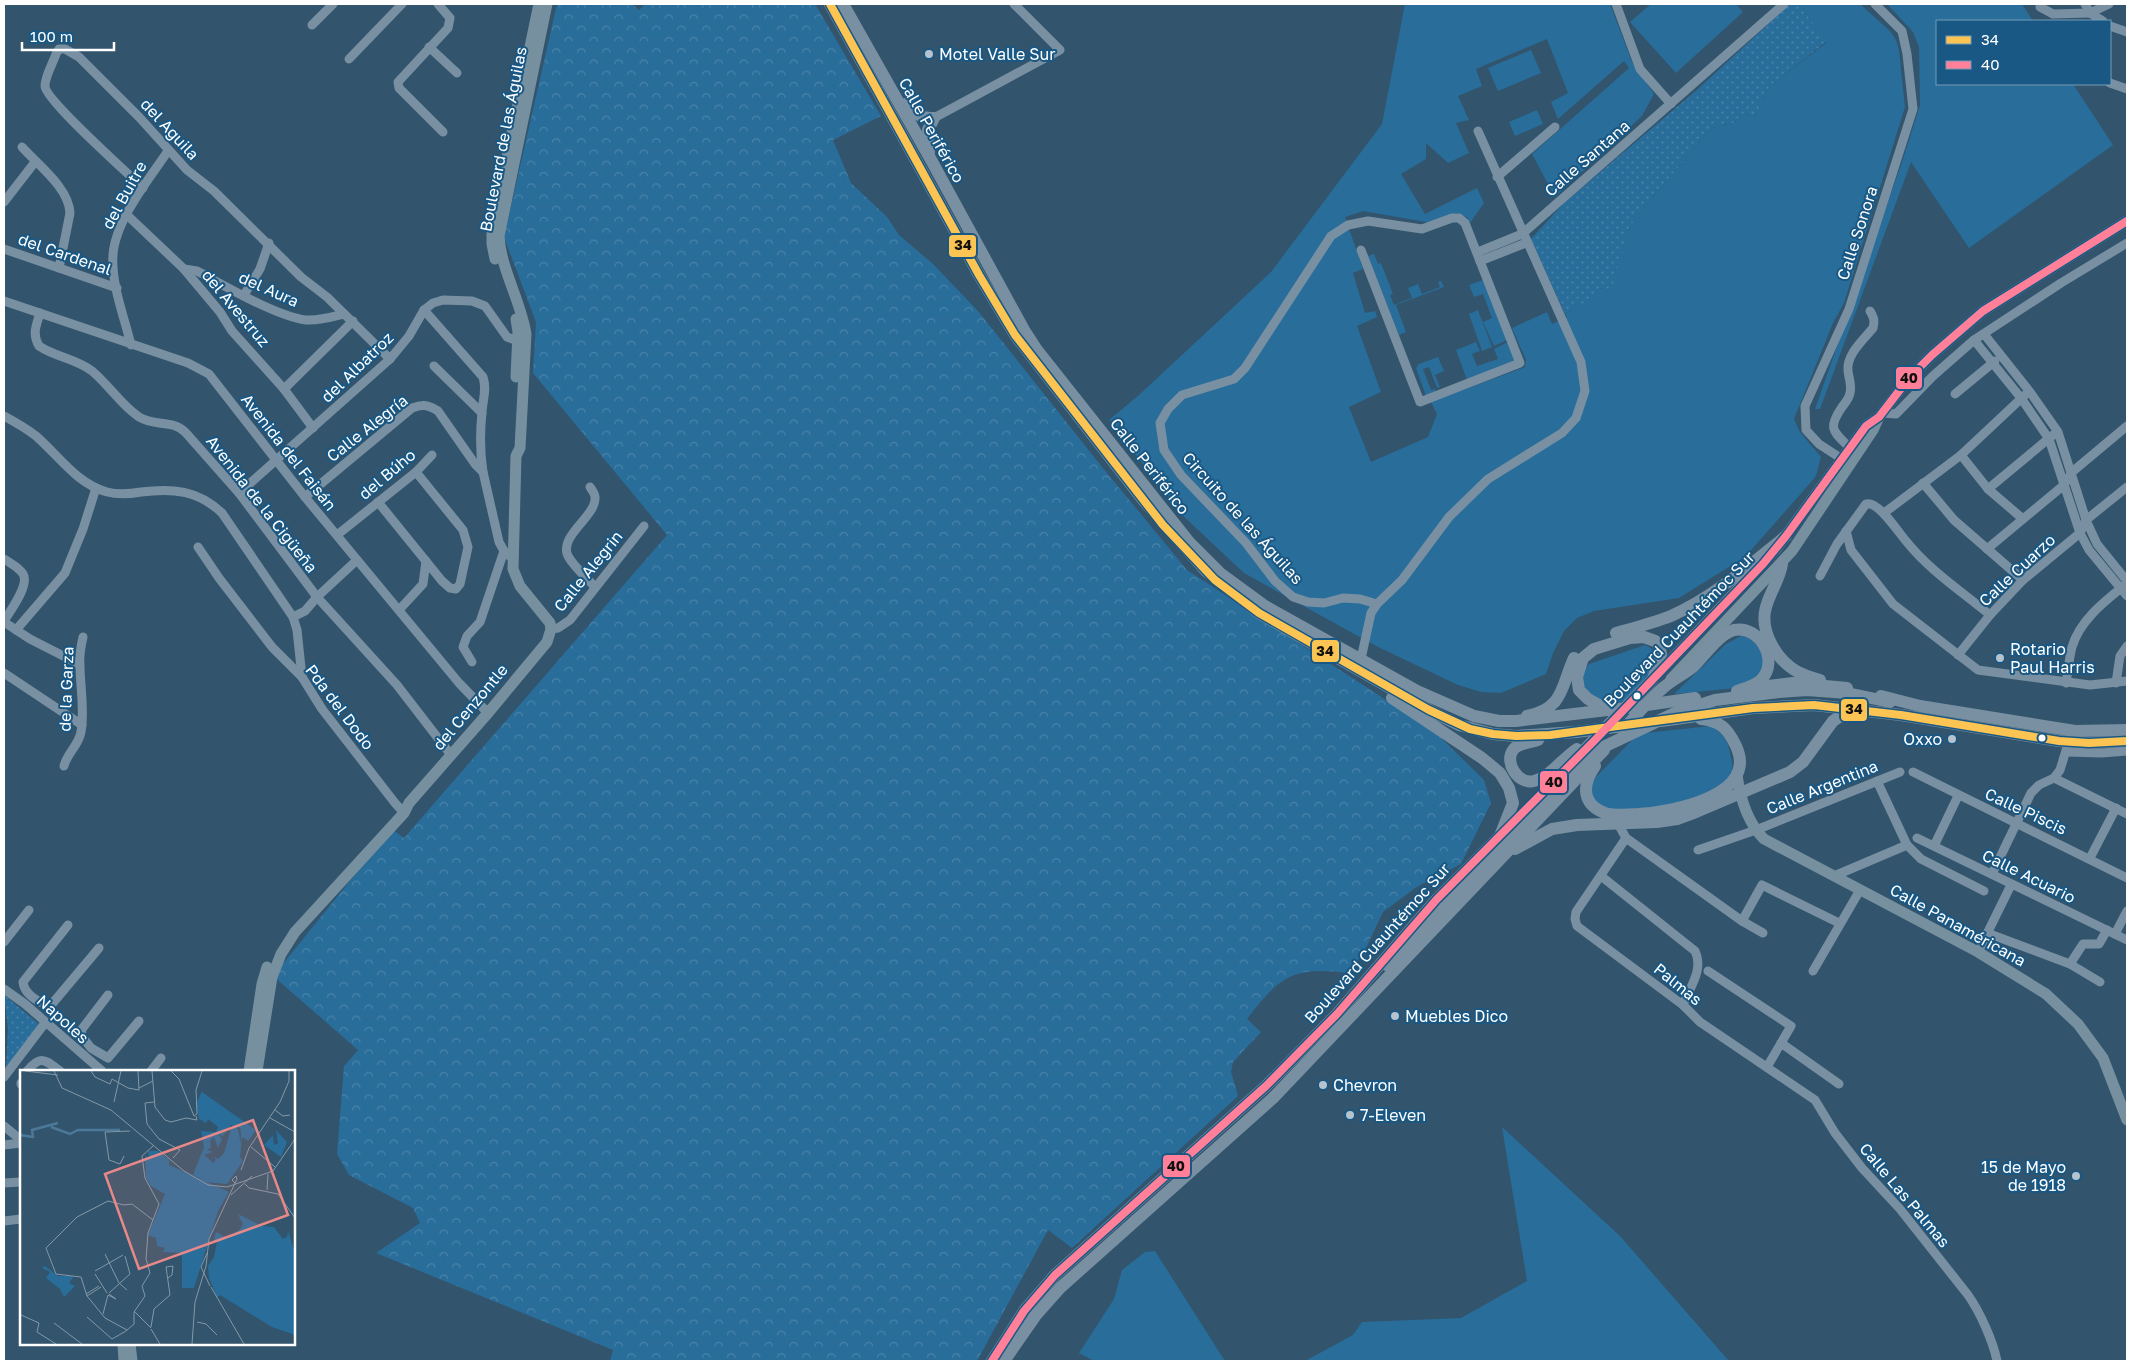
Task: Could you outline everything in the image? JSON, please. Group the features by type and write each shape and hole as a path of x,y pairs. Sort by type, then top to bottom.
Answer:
{"highway":[{"name":"Calle Periférico","path":"830,4 979,276 1015,335 1148,507 1206,571 1259,612 1458,725 1493,734 1516,736 1550,735 1676,719"},
{"name":"Calle Periférico","path":"843,4 1024,330 1043,358 1189,542 1220,572 1265,606 1417,690 1474,716 1506,721 1543,719 1737,691"},
{"path":"892,92 916,115 934,118 927,136 930,158"},
{"path":"1506,721 1540,713 1560,698 1574,659 1582,647 1595,640 1657,621 1682,610 1742,571 1786,536"},
{"path":"1782,564 1781,572 1764,614 1770,640 1784,662 1798,672 1920,712"},
{"path":"1658,683 1692,667 1728,633 1739,630 1751,633 1762,641 1769,662 1765,676 1760,681 1753,686 1737,691"},
{"path":"1610,710 1588,700 1579,690 1577,684 1580,664 1589,653 1638,636 1650,638 1655,641 1661,650 1658,683"},
{"path":"1346,663 1368,682 1482,758 1500,773 1509,788 1513,803 1498,838"},
{"name":"Boulevard Cuauhtémoc Sur","path":"1109,1235 1266,1086 1337,1014 1437,899 1595,740 1658,683"},
{"name":"Boulevard Cuauhtémoc Sur","path":"1109,1235 1267,1104 1611,743 1658,683"},
{"path":"1737,691 1793,683 1842,687"},
{"path":"1386,980 1390,967 1443,903 1569,774 1598,750 1675,713 1715,700 1807,690 1847,693 1920,712 2070,742 2127,741"},
{"path":"1676,719 1753,708 1814,705 1920,712"},
{"path":"1611,743 1589,775 1585,789 1589,801 1594,808 1616,819 1657,822 1677,819 1696,812 1781,776 1798,766 1833,721 1861,709"},
{"path":"1506,854 1552,829 1679,809 1725,790 1737,775 1740,756 1737,747 1723,725 1708,720 1676,719"},
{"path":"2070,742 2127,721"},
{"path":"2070,742 2127,730"},
{"path":"1550,735 1518,746 1513,750 1510,758 1517,775 1527,781 1533,781 1542,777 1573,752 1595,740"},
{"path":"1372,974 1390,967"},
{"path":"992,1361 1034,1298 1076,1255 1109,1235"},
{"path":"1004,1361 1028,1326 1109,1235"}],"main road":[{"name":"Boulevard de las Águilas","path":"516,456 512,448 518,341 516,316 496,261 491,236 539,4"},
{"name":"Boulevard de las Águilas","path":"547,4 500,236 503,259 523,317 526,334 520,448 516,456 508,555 520,586 547,617 551,629"},
{"name":"Boulevard Cuauhtémoc Sur","path":"1658,683 1782,564 1828,500 1873,430 1880,415 1909,378 1932,355 1984,311 2127,221"},
{"name":"Boulevard Cuauhtémoc Sur","path":"1658,683 1763,564 1786,536 1866,426 1880,415"},
{"name":"del Cenzontle","path":"297,923 405,808 488,713 547,642 551,629"},
{"name":"Calle Panaméricana","path":"1737,775 1740,793 1756,830 1764,839 1978,952 2046,994 2078,1024 2103,1058 2127,1120"},
{"path":"1725,790 1740,793"},
{"path":"249,1070 264,974 278,945 297,923"},
{"path":"257,1070 272,977 297,923"},
{"path":"122,1345 124,1361"},
{"path":"130,1345 132,1361"}],"street":[{"path":"312,25 333,4"},
{"path":"349,60 402,4"},
{"path":"438,4 450,18 448,28 400,78 399,88 443,132"},
{"path":"934,118 1060,50 1014,4"},
{"path":"1616,4 1640,69 1670,104 1784,4"},
{"name":"Calle Sonora","path":"1842,459 1819,444 1806,430 1805,406 1848,309 1913,109 1907,54 1902,31 1875,4"},
{"path":"2084,4 2090,13 2101,20"},
{"path":"2040,7 2053,14 2090,13 2109,4"},
{"path":"2111,27 2115,30 2127,32"},
{"path":"429,47 457,73"},
{"name":"del Aguila","path":"143,188 69,117 47,93 45,86 56,54 60,49 65,49 79,57 140,117 168,151 194,177 214,191 301,277 352,321 390,359"},
{"path":"2111,83 2127,89"},
{"name":"Calle Santana","path":"1479,257 1524,239 1670,104"},
{"path":"1497,177 1555,127"},
{"path":"1361,659 1371,613 1377,604 1402,580 1449,517 1488,479 1562,433 1576,418 1585,390 1581,362 1524,239 1478,131"},
{"path":"22,147 63,190 70,204 70,213 59,268"},
{"name":"del Buitre","path":"131,345 117,288 113,254 120,228 143,188 168,151"},
{"path":"4,202 35,162"},
{"name":"del Avestruz","path":"127,215 184,269 220,312 232,331 284,389 313,428"},
{"name":"Circuito de las Águilas","path":"1377,604 1351,598 1324,603 1308,602 1293,597 1275,581 1246,543 1181,475 1164,450 1160,423 1168,409 1182,395 1234,379 1245,368 1330,236 1348,225 1368,220 1422,229 1452,218 1459,218 1465,223 1479,257"},
{"path":"244,295 260,269 268,243"},
{"path":"1880,415 1896,414 1904,408 1933,376 1974,340 2061,282 2127,243"},
{"name":"del Cardenal","path":"4,249 117,288"},
{"path":"1361,250 1420,402 1520,363 1479,257"},
{"name":"del Aura","path":"184,269 197,271 286,315 307,320 329,318 344,314"},
{"path":"472,662 463,647 464,642 480,622 508,555 499,542 481,460 482,413 486,386 483,377 424,310 444,300 472,301 485,306 507,337 518,341"},
{"name":"Avenida del Faisán","path":"4,301 188,363 209,374 336,535 459,684 488,713"},
{"name":"del Albatroz","path":"239,494 390,359 409,336 424,310"},
{"path":"1850,448 1834,432 1832,425 1851,391 1848,370 1849,359 1875,323 1875,319 1870,312"},
{"name":"Avenida de la Cigüeña","path":"40,313 34,330 39,346 92,371 141,418 153,422 172,423 180,427 239,494 316,597 390,678 451,755"},
{"path":"284,389 352,321"},
{"path":"1984,334 2030,392 2058,432 2086,520 2097,544 2125,584 2127,596"},
{"path":"1974,340 2021,398 2049,439 2080,533 2089,550 2125,584"},
{"path":"1955,394 1991,363 2001,357"},
{"path":"434,366 482,413"},
{"path":"1884,513 1961,455 2021,398 2030,392"},
{"name":"Calle Alegría","path":"305,497 412,408 421,404 431,406 438,411 475,464 483,472"},
{"path":"4,416 36,436 74,473 96,488 120,494 177,490 204,498 222,513 292,617 297,630 302,677"},
{"path":"1987,549 2064,485 2072,472 2127,426"},
{"path":"1988,489 2058,432"},
{"name":"del Búho","path":"336,535 416,472 432,455"},
{"path":"1961,455 1988,489 2023,519"},
{"path":"378,502 450,588 456,589 460,584 468,547 463,530 416,472"},
{"path":"1924,483 1954,520 2023,580"},
{"path":"590,487 595,496 594,505 570,538 566,548 568,556 594,586"},
{"path":"2080,533 2086,520 2127,487"},
{"path":"16,630 65,573 84,529 96,488"},
{"path":"1820,576 1837,544 1866,504 1874,504 1884,513 1917,555 1990,615"},
{"name":"Calle Alegrin","path":"551,629 558,628 570,620 594,586 644,526"},
{"path":"1846,531 1851,550 1893,604 1978,670 2090,685 2127,681"},
{"name":"Calle Cuarzo","path":"1958,655 1990,615 2023,580 2080,533"},
{"name":"Pda del Dodo","path":"198,547 219,578 272,647 302,677 322,709 405,808"},
{"path":"4,559 22,572 25,581 20,597 4,621 16,630 79,664"},
{"path":"292,617 305,612 316,597 357,560"},
{"path":"399,610 423,584 426,561"},
{"path":"2066,683 2072,648 2078,631 2089,617 2125,584"},
{"name":"de la Garza","path":"64,766 66,758 80,739 82,725 83,709 79,664 82,637"},
{"path":"2116,683 2120,656 2127,646"},
{"path":"4,673 82,725"},
{"path":"1992,874 2031,793 2039,785 2054,778 2060,770 2070,742 2102,753 2127,751"},
{"name":"Calle Argentina","path":"1698,850 1756,830 1900,772"},
{"name":"Calle Piscis","path":"1913,772 1958,796 2017,822 2127,878"},
{"path":"2054,778 2127,814"},
{"path":"1877,781 1907,845 1921,859 1984,892"},
{"path":"1934,846 1958,796"},
{"path":"2090,858 2116,808"},
{"path":"1616,819 1626,838 1742,922 1763,933"},
{"path":"1626,838 1601,876 1695,952 1699,960 1699,968 1683,1004"},
{"name":"Calle Acuario","path":"1917,838 2127,940"},
{"path":"1834,876 1907,845"},
{"name":"Palmas","path":"1601,876 1576,912 1577,926 1683,1004 1700,1022 1767,1067"},
{"path":"1742,922 1762,885 1839,923"},
{"path":"1978,952 2011,885"},
{"path":"1813,971 1839,923 1860,890"},
{"path":"4,942 29,910"},
{"path":"2070,964 2083,944 2099,944 2127,911"},
{"path":"68,925 23,982 24,987 32,996 46,1005 52,1004 99,948"},
{"path":"1987,933 2070,964 2100,982"},
{"path":"1708,971 1791,1026 1767,1067"},
{"name":"Napoles","path":"4,990 25,1004 84,1058 101,1070"},
{"path":"108,995 82,1029 81,1035 91,1048 108,1058 139,1021"},
{"path":"25,1004 32,996"},
{"path":"4,1077 45,1023"},
{"path":"1781,1042 1839,1084"},
{"path":"84,1058 91,1048"},
{"path":"152,1070 162,1058"},
{"path":"17,1060 28,1070 42,1060 46,1060 59,1070"},
{"name":"Calle Las Palmas","path":"1767,1067 1815,1100 1835,1133 1862,1168 1900,1209 1975,1306 1995,1351 1997,1361"},
{"path":"4,1126 20,1141"},
{"path":"4,1145 20,1142"},
{"path":"4,1183 20,1182"},
{"path":"4,1221 20,1219"}],"green space":[{"path":"557,4 632,4 639,10 645,4 815,4 881,116 833,140 851,183 887,217 899,235 933,264 978,311 1187,570 1435,732 1484,780 1491,803 1461,864 1418,886 1383,912 1364,952 1348,973 1314,971 1301,973 1289,977 1269,993 1247,1019 1261,1032 1233,1062 1231,1072 1238,1096 1072,1248 1048,1230 977,1361 610,1361 613,1350 376,1253 420,1223 413,1208 349,1175 337,1154 344,1066 358,1050 273,976 392,829 404,838 667,535 533,373 536,322 504,237"},
{"path":"1405,4 1610,4 1632,62 1654,94 1642,116 1555,197 1532,154 1629,68 1624,61 1558,119 1551,102 1568,93 1547,39 1476,69 1482,86 1458,96 1469,120 1456,123 1469,153 1448,163 1426,143 1426,159 1401,174 1425,214 1477,188 1484,203 1470,223 1468,218 1457,213 1432,223 1363,211 1345,217 1363,269 1353,273 1365,313 1375,311 1377,317 1357,326 1381,392 1349,407 1371,462 1428,437 1437,414 1431,402 1525,367 1526,360 1512,328 1547,312 1552,324 1567,317 1565,314 1611,286 1628,232 1634,220 1711,128 1733,123 1743,114 1755,118 1769,87 1826,43 1799,4 1860,4 1890,31 1896,40 1899,50 1905,107 1844,303 1833,323 1794,419 1800,432 1821,457 1816,476 1745,557 1679,598 1594,611 1577,618 1564,631 1553,653 1546,674 1501,693 1481,692 1458,685 1376,646 1244,573 1181,514 1109,420 1139,395 1271,272 1382,124"},
{"path":"1651,4 1736,4 1743,12 1676,73 1630,22"},
{"path":"1790,4 1799,4 1826,42 1769,87 1755,118 1743,114 1733,123 1711,128 1634,220 1628,232 1612,286 1565,314 1531,239 1564,203 1698,89"},
{"path":"1887,4 2022,4 2032,20 1936,20 1936,85 2074,85 2113,145 1969,248 1911,162 1820,409 1815,409 1903,159 1920,105 1919,47 1913,32"},
{"path":"1531,50 1541,73 1498,91 1488,68"},
{"path":"1537,110 1543,124 1515,136 1509,122"},
{"path":"1374,254 1378,264 1381,263 1393,294 1390,295 1394,305 1412,298 1408,288 1418,284 1422,294 1440,287 1438,282 1441,281 1444,287 1396,305 1406,332 1399,335 1368,256"},
{"path":"1483,280 1507,340 1494,346 1483,322 1492,318 1483,294 1474,297 1469,285"},
{"path":"1478,310 1492,347 1482,351 1469,314"},
{"path":"1476,342 1480,351 1472,354 1477,366 1498,359 1494,349 1508,342 1516,361 1467,380 1456,350"},
{"path":"1438,357 1444,371 1435,375 1440,387 1437,388 1429,367 1423,369 1431,390 1435,389 1436,392 1426,396 1416,368 1419,364"},
{"path":"1741,636 1751,639 1762,653 1766,663 1760,676 1737,688 1674,694 1726,644"},
{"path":"1645,645 1656,651 1652,669 1627,699 1618,703 1608,703 1592,696 1586,689 1583,682 1584,673 1589,664"},
{"path":"1711,726 1726,741 1732,762 1732,774 1728,782 1722,787 1686,803 1627,811 1609,811 1601,807 1593,798 1589,790 1595,778 1636,736 1644,733"},
{"path":"4,995 39,1024 6,1068 8,1029"},
{"path":"1502,1127 1620,1236 1729,1361 1305,1361 1353,1335 1362,1322 1461,1318 1527,1281"},
{"path":"1155,1251 1225,1361 1094,1361 1079,1353 1114,1299 1122,1270 1145,1252"}],"transit line":[{"name":"34","path":"830,4 979,275 1015,335 1163,525 1215,580 1259,613 1429,710 1470,729 1516,736 1550,735 1753,708 1814,705 1901,715 2059,741 2089,743 2127,741"},
{"name":"40","path":"992,1361 1024,1311 1055,1275 1266,1086 1337,1014 1437,899 1595,740 1763,564 1786,536 1866,426 1879,417 1909,378 1932,355 1983,311 2127,221"}],"place":[{"name":"Motel Valle Sur","path":"929,54"},
{"name":"Rotario Paul Harris","path":"2000,658"},
{"name":"Oxxo","path":"1952,739"},
{"name":"Muebles Dico","path":"1395,1016"},
{"name":"Chevron","path":"1323,1085"},
{"name":"7-Eleven","path":"1350,1115"},
{"name":"15 de Mayo de 1918","path":"2076,1176"}]}
